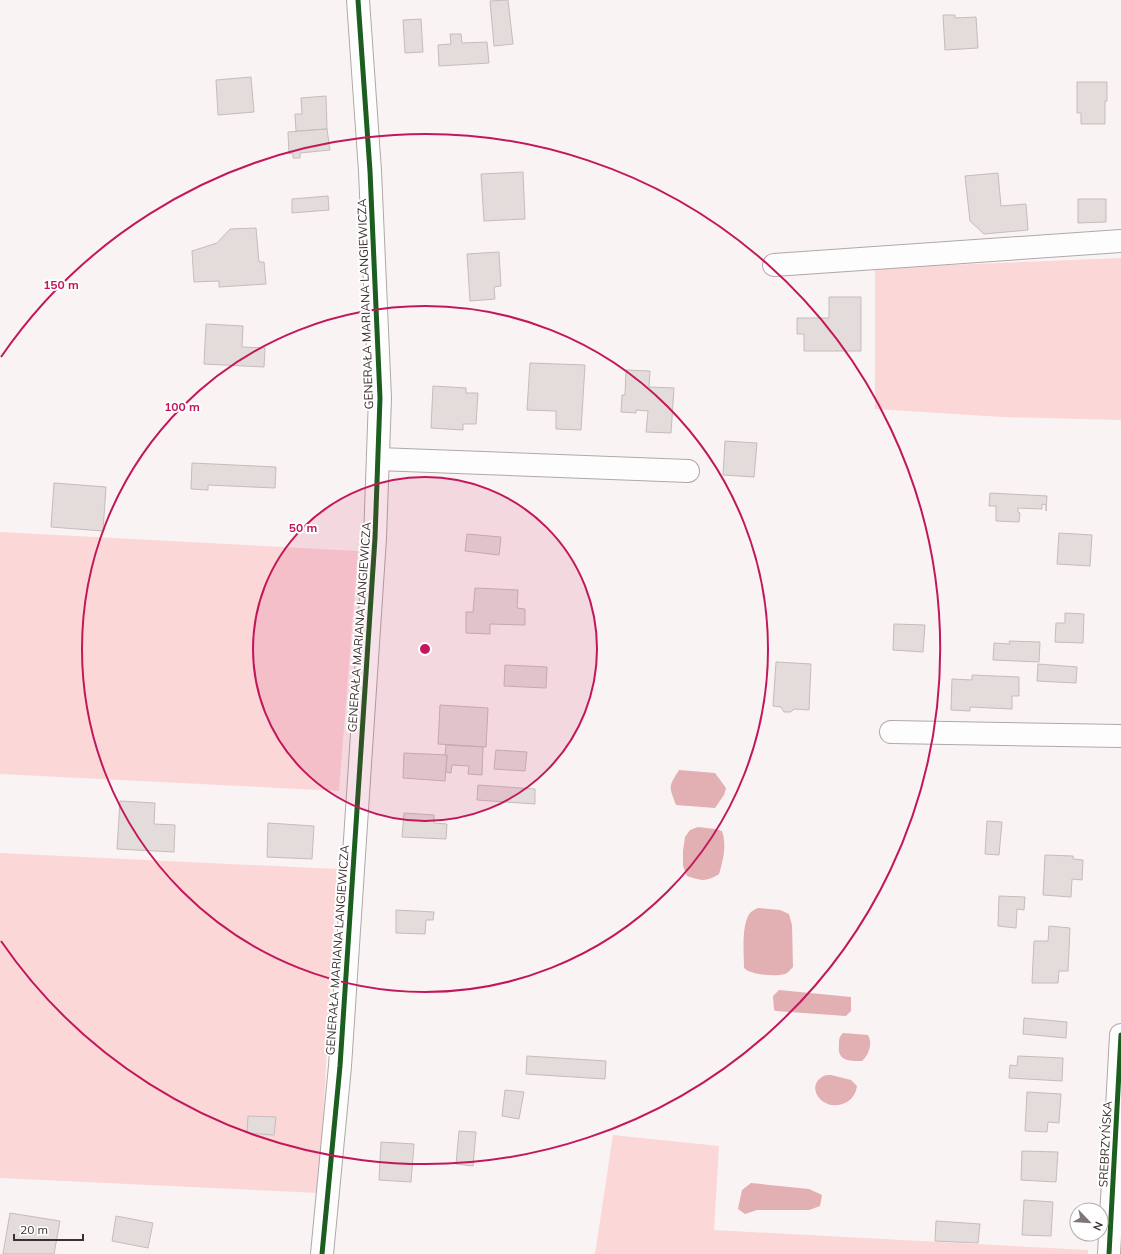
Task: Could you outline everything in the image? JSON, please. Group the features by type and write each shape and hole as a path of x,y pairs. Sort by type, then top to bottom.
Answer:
{"street":[{"name":"GENERAŁA MARIANA LANGIEWICZA","path":"322,1254 341,1050 375,538 380,398 370,171 358,0"},
{"path":"774,265 1121,241"},
{"path":"378,459 688,471"},
{"path":"891,732 1121,736"},
{"name":"SREBRZYŃSKA","path":"1109,1254 1121,1035"}],"shaded area":[{"path":"1121,258 1121,420 1002,417 875,409 875,268"},
{"path":"0,532 358,551 339,791 0,774"},
{"path":"679,770 715,773 726,788 724,795 715,808 676,805 671,790 671,784"},
{"path":"698,827 722,831 724,842 724,853 719,874 703,880 687,876 683,866 685,837 690,830"},
{"path":"0,853 337,869 319,1193 0,1178"},
{"path":"758,908 780,910 789,914 792,925 793,967 785,974 764,975 744,968 745,925 750,913"},
{"path":"779,990 851,997 851,1011 846,1016 776,1011 774,1010 773,996"},
{"path":"843,1033 868,1035 870,1049 867,1056 862,1061 848,1060 842,1057 839,1050 839,1040"},
{"path":"826,1075 851,1080 857,1086 856,1091 850,1100 837,1105 830,1105 819,1098 815,1087 817,1081"},
{"path":"613,1135 719,1146 714,1230 1088,1250 1088,1254 595,1254"},
{"path":"751,1183 809,1189 822,1195 820,1206 809,1210 757,1210 745,1214 738,1209 742,1190"}],"building":[{"path":"508,0 513,44 494,46 490,1"},
{"path":"943,15 955,15 955,18 976,17 978,48 945,50"},
{"path":"421,19 423,52 405,53 403,20"},
{"path":"450,34 461,34 462,43 487,42 489,63 439,66 438,45 451,44"},
{"path":"251,77 254,112 218,115 216,80"},
{"path":"1077,82 1107,82 1105,124 1081,124 1081,113 1077,113"},
{"path":"326,96 327,129 296,131 295,114 302,114 301,98"},
{"path":"327,129 330,150 300,153 300,158 293,158 293,153 289,154 288,132"},
{"path":"523,172 525,219 484,221 481,174"},
{"path":"998,173 1001,206 1026,204 1028,230 984,234 970,221 965,176"},
{"path":"328,196 329,210 292,213 292,199"},
{"path":"1078,199 1106,199 1106,222 1078,223"},
{"path":"256,228 259,262 264,262 266,284 219,287 219,281 194,282 192,251 217,243 230,229"},
{"path":"499,252 501,286 494,287 495,299 470,301 467,254"},
{"path":"829,297 861,297 861,351 804,351 804,334 797,334 797,318 829,318"},
{"path":"206,324 243,326 242,347 265,348 264,367 204,364"},
{"path":"530,363 585,365 581,430 556,429 556,411 527,410"},
{"path":"626,370 650,371 649,387 674,388 671,433 646,432 648,411 636,410 636,413 621,412 622,395 625,395"},
{"path":"433,386 466,388 466,393 478,393 476,424 463,424 463,430 431,428"},
{"path":"725,441 757,443 754,477 723,475"},
{"path":"192,463 276,467 275,488 208,485 208,490 191,489"},
{"path":"54,483 106,487 103,531 51,527"},
{"path":"990,493 1047,496 1046,511 1046,505 1042,504 1042,509 1018,508 1018,512 1020,513 1019,522 996,521 996,506 989,506"},
{"path":"1059,533 1092,535 1090,566 1057,564"},
{"path":"467,534 501,537 499,555 465,551"},
{"path":"475,588 518,590 517,608 525,609 525,625 490,624 490,634 466,633 466,612 473,612"},
{"path":"1065,613 1084,614 1083,643 1055,642 1056,623 1065,623"},
{"path":"894,624 925,625 923,652 893,650"},
{"path":"1009,641 1040,642 1039,662 993,660 994,643 1010,644"},
{"path":"776,662 811,664 809,710 794,709 791,712 784,712 781,707 773,706"},
{"path":"1038,664 1077,667 1076,683 1037,681"},
{"path":"505,665 547,667 546,688 504,686"},
{"path":"972,675 1019,677 1019,696 1012,696 1012,709 970,707 970,711 951,710 952,679 972,680"},
{"path":"440,705 488,708 486,747 438,744"},
{"path":"446,745 483,747 482,775 468,774 469,766 452,765 451,773 446,772"},
{"path":"496,750 527,752 525,771 494,769"},
{"path":"404,753 447,755 445,781 403,778"},
{"path":"478,785 535,789 535,804 477,800"},
{"path":"120,801 155,803 154,824 175,825 174,852 117,849"},
{"path":"404,813 434,815 434,823 447,824 446,839 402,837"},
{"path":"987,821 1002,822 999,855 985,854"},
{"path":"268,823 314,826 312,859 267,857"},
{"path":"1045,855 1073,856 1073,859 1083,860 1082,880 1072,879 1071,897 1043,895"},
{"path":"999,896 1025,897 1024,910 1017,909 1016,928 998,926"},
{"path":"396,910 434,912 433,920 426,920 425,934 396,933"},
{"path":"1049,926 1070,928 1068,971 1059,971 1058,983 1032,983 1034,941 1048,941"},
{"path":"1024,1018 1067,1022 1066,1038 1023,1034"},
{"path":"527,1056 606,1061 605,1079 526,1074"},
{"path":"1018,1056 1063,1058 1062,1081 1009,1078 1010,1065 1017,1066"},
{"path":"505,1090 524,1092 519,1119 502,1116"},
{"path":"1027,1092 1061,1094 1059,1123 1048,1122 1047,1132 1025,1131"},
{"path":"248,1116 276,1117 274,1135 247,1133"},
{"path":"459,1131 476,1132 473,1166 456,1164"},
{"path":"381,1142 414,1144 411,1182 379,1180"},
{"path":"1022,1151 1058,1152 1056,1182 1021,1180"},
{"path":"1024,1200 1053,1202 1051,1236 1022,1235"},
{"path":"10,1213 60,1221 54,1254 3,1254"},
{"path":"116,1216 153,1223 148,1248 112,1241"},
{"path":"936,1221 980,1224 978,1243 935,1241"}],"cycle path":[{"path":"322,1254 340,1066 375,538 380,398 370,171 358,0"},
{"path":"1109,1254 1121,1035"}]}
